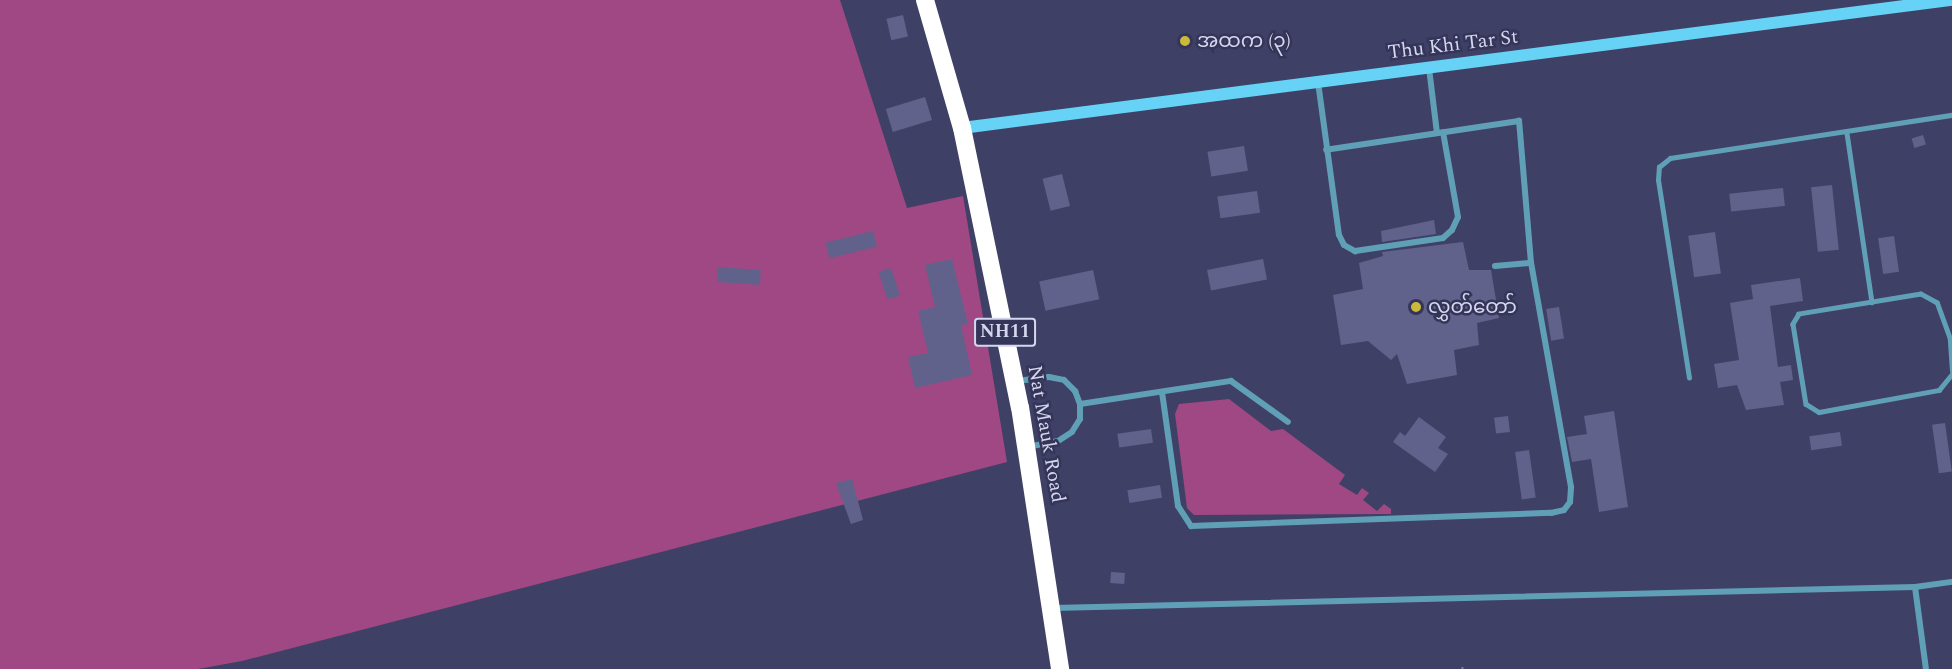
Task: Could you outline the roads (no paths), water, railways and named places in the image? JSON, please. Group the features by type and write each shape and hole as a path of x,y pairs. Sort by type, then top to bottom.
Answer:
{"highway":[{"name":"Nat Mauk Road","path":"925,0 962,128 1015,382 1053,608 1060,669"}],"street":[{"name":"Thu Khi Tar St","path":"962,128 1950,0"},
{"path":"1318,82 1339,235 1344,245 1355,252 1443,238 1452,231 1458,217 1429,68"},
{"path":"1162,392 1178,506 1191,526 1564,510 1570,502 1571,487 1531,263 1520,121 1326,150"},
{"path":"1495,266 1531,263"},
{"path":"1015,382 1049,377 1064,380 1075,391 1080,404 1080,419 1072,432 1058,441 1027,447"},
{"path":"1080,404 1231,381 1288,422"},
{"path":"1053,608 1915,587 1952,582"},
{"path":"1915,587 1926,669"}],"lane":[{"path":"1689,378 1658,180 1659,167 1670,158 1847,133 1952,115"},
{"path":"1847,133 1872,302"},
{"path":"1921,294 1931,297 1951,338 1952,372 1939,390 1820,412 1806,404 1793,324 1800,314 1921,294"}],"place":[{"name":"အထက (၃)","path":"1185,41"},
{"name":"လွှတ်တော်","path":"1416,307"}]}
